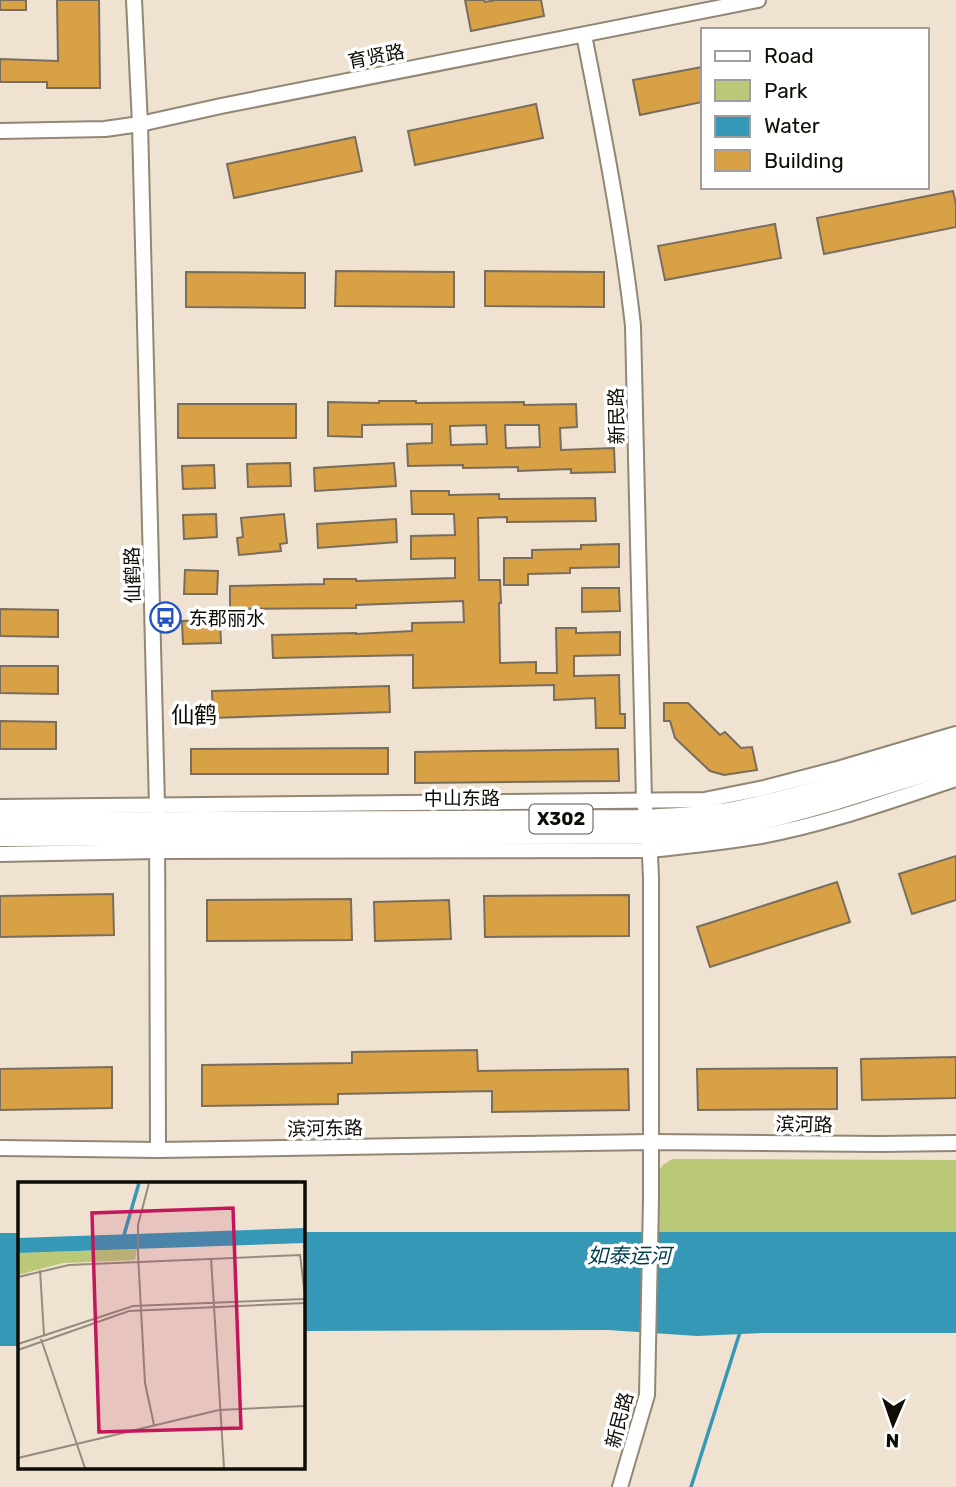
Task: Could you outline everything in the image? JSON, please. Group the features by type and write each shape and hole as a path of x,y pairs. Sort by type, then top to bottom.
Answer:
{"main road":[{"name":"中山东路","path":"647,826 769,803 956,746"},
{"name":"中山东路","path":"0,822 157,828 736,826 849,796 956,763"},
{"name":"中山东路","path":"0,837 157,828"}],"street":[{"name":"仙鹤路","path":"134,0 140,124 157,828 158,1150"},
{"name":"育贤路","path":"0,131 105,129 140,124 758,0"},
{"name":"新民路","path":"584,35 609,162 633,326 647,826 651,1142 647,1395 620,1487"},
{"path":"647,826 704,800 764,789 956,734"},
{"path":"0,807 157,828 647,826 697,845 763,835 825,820 956,779"},
{"path":"0,854 157,828"},
{"name":"滨河路","path":"651,1142 956,1143"},
{"name":"滨河东路","path":"0,1148 158,1150 651,1142"}],"green space":[{"path":"672,1159 956,1160 956,1232 656,1232 656,1174"}],"water":[{"name":"如泰运河","path":"304,1232 956,1232 956,1333 763,1333 697,1336 608,1330 304,1331"},
{"path":"0,1233 18,1233 18,1346 0,1346"}],"building":[{"path":"0,0 26,0 26,10 0,10"},
{"path":"57,0 99,0 100,88 47,88 47,82 0,82 0,59 58,61"},
{"path":"465,0 541,0 544,16 471,31"},
{"path":"701,67 701,102 640,115 633,80"},
{"path":"536,104 543,138 415,165 408,131"},
{"path":"355,137 362,171 234,198 227,164"},
{"path":"953,191 956,227 824,254 817,218"},
{"path":"775,224 781,258 665,280 658,246"},
{"path":"336,271 454,272 454,307 335,306"},
{"path":"485,271 604,272 604,307 485,306"},
{"path":"186,272 305,273 305,308 186,307"},
{"path":"416,401 576,404 577,427 560,428 561,450 614,448 615,472 571,473 571,469 518,471 518,467 463,468 463,465 408,466 407,444 432,443 432,424 362,425 362,437 328,436 328,402","holes":["486,425 487,444 451,445 450,426","505,425 539,425 540,447 506,448"]},
{"path":"178,404 296,404 296,438 178,438"},
{"path":"290,463 291,486 248,487 247,464"},
{"path":"394,463 396,486 315,491 314,468"},
{"path":"214,465 215,488 183,489 182,466"},
{"path":"411,491 449,491 449,495 499,494 499,499 595,498 596,521 507,522 507,517 478,518 479,580 500,580 500,663 536,662 536,673 557,673 556,628 576,628 576,633 620,632 620,655 574,656 574,676 619,675 620,714 625,714 625,728 596,728 595,698 554,700 554,685 413,688 413,655 273,658 272,635 412,631 412,623 464,622 463,601 356,605 356,608 230,609 230,586 324,584 324,579 356,581 455,578 455,558 411,559 411,536 455,535 454,514 412,514"},
{"path":"216,514 217,537 184,539 183,515"},
{"path":"284,514 287,543 280,544 281,551 239,555 237,538 243,537 241,518"},
{"path":"396,519 397,542 318,548 317,524"},
{"path":"619,544 619,567 570,568 570,573 528,574 528,585 504,585 504,558 532,558 532,550 581,549 581,545"},
{"path":"185,570 218,571 217,594 184,594"},
{"path":"582,588 619,588 620,611 582,612"},
{"path":"0,609 58,610 58,637 0,636"},
{"path":"220,620 221,643 183,644 182,621"},
{"path":"0,666 58,666 58,694 0,693"},
{"path":"389,686 390,712 213,718 212,691"},
{"path":"664,703 688,703 720,735 725,732 741,748 752,747 757,770 724,775 710,771 675,738 670,721 664,721"},
{"path":"0,721 56,722 56,749 0,749"},
{"path":"388,748 388,774 191,774 191,749"},
{"path":"618,749 619,781 415,783 415,752"},
{"path":"956,856 956,900 912,914 899,874"},
{"path":"837,882 850,922 710,967 697,927"},
{"path":"113,894 114,935 0,937 0,896"},
{"path":"629,895 629,936 485,937 484,896"},
{"path":"351,899 352,940 207,941 207,900"},
{"path":"449,900 451,939 375,941 374,902"},
{"path":"477,1050 478,1071 628,1069 629,1110 492,1112 492,1091 338,1094 338,1104 202,1106 202,1065 352,1063 352,1052"},
{"path":"956,1057 956,1098 862,1100 861,1059"},
{"path":"112,1067 112,1108 0,1110 0,1069"},
{"path":"837,1068 837,1109 698,1110 697,1069"}],"waterway":[{"path":"691,1487 740,1332"}],"place":[{"name":"东郡丽水","path":"166,618"}],"district":[{"name":"仙鹤","path":"194,715"}]}
